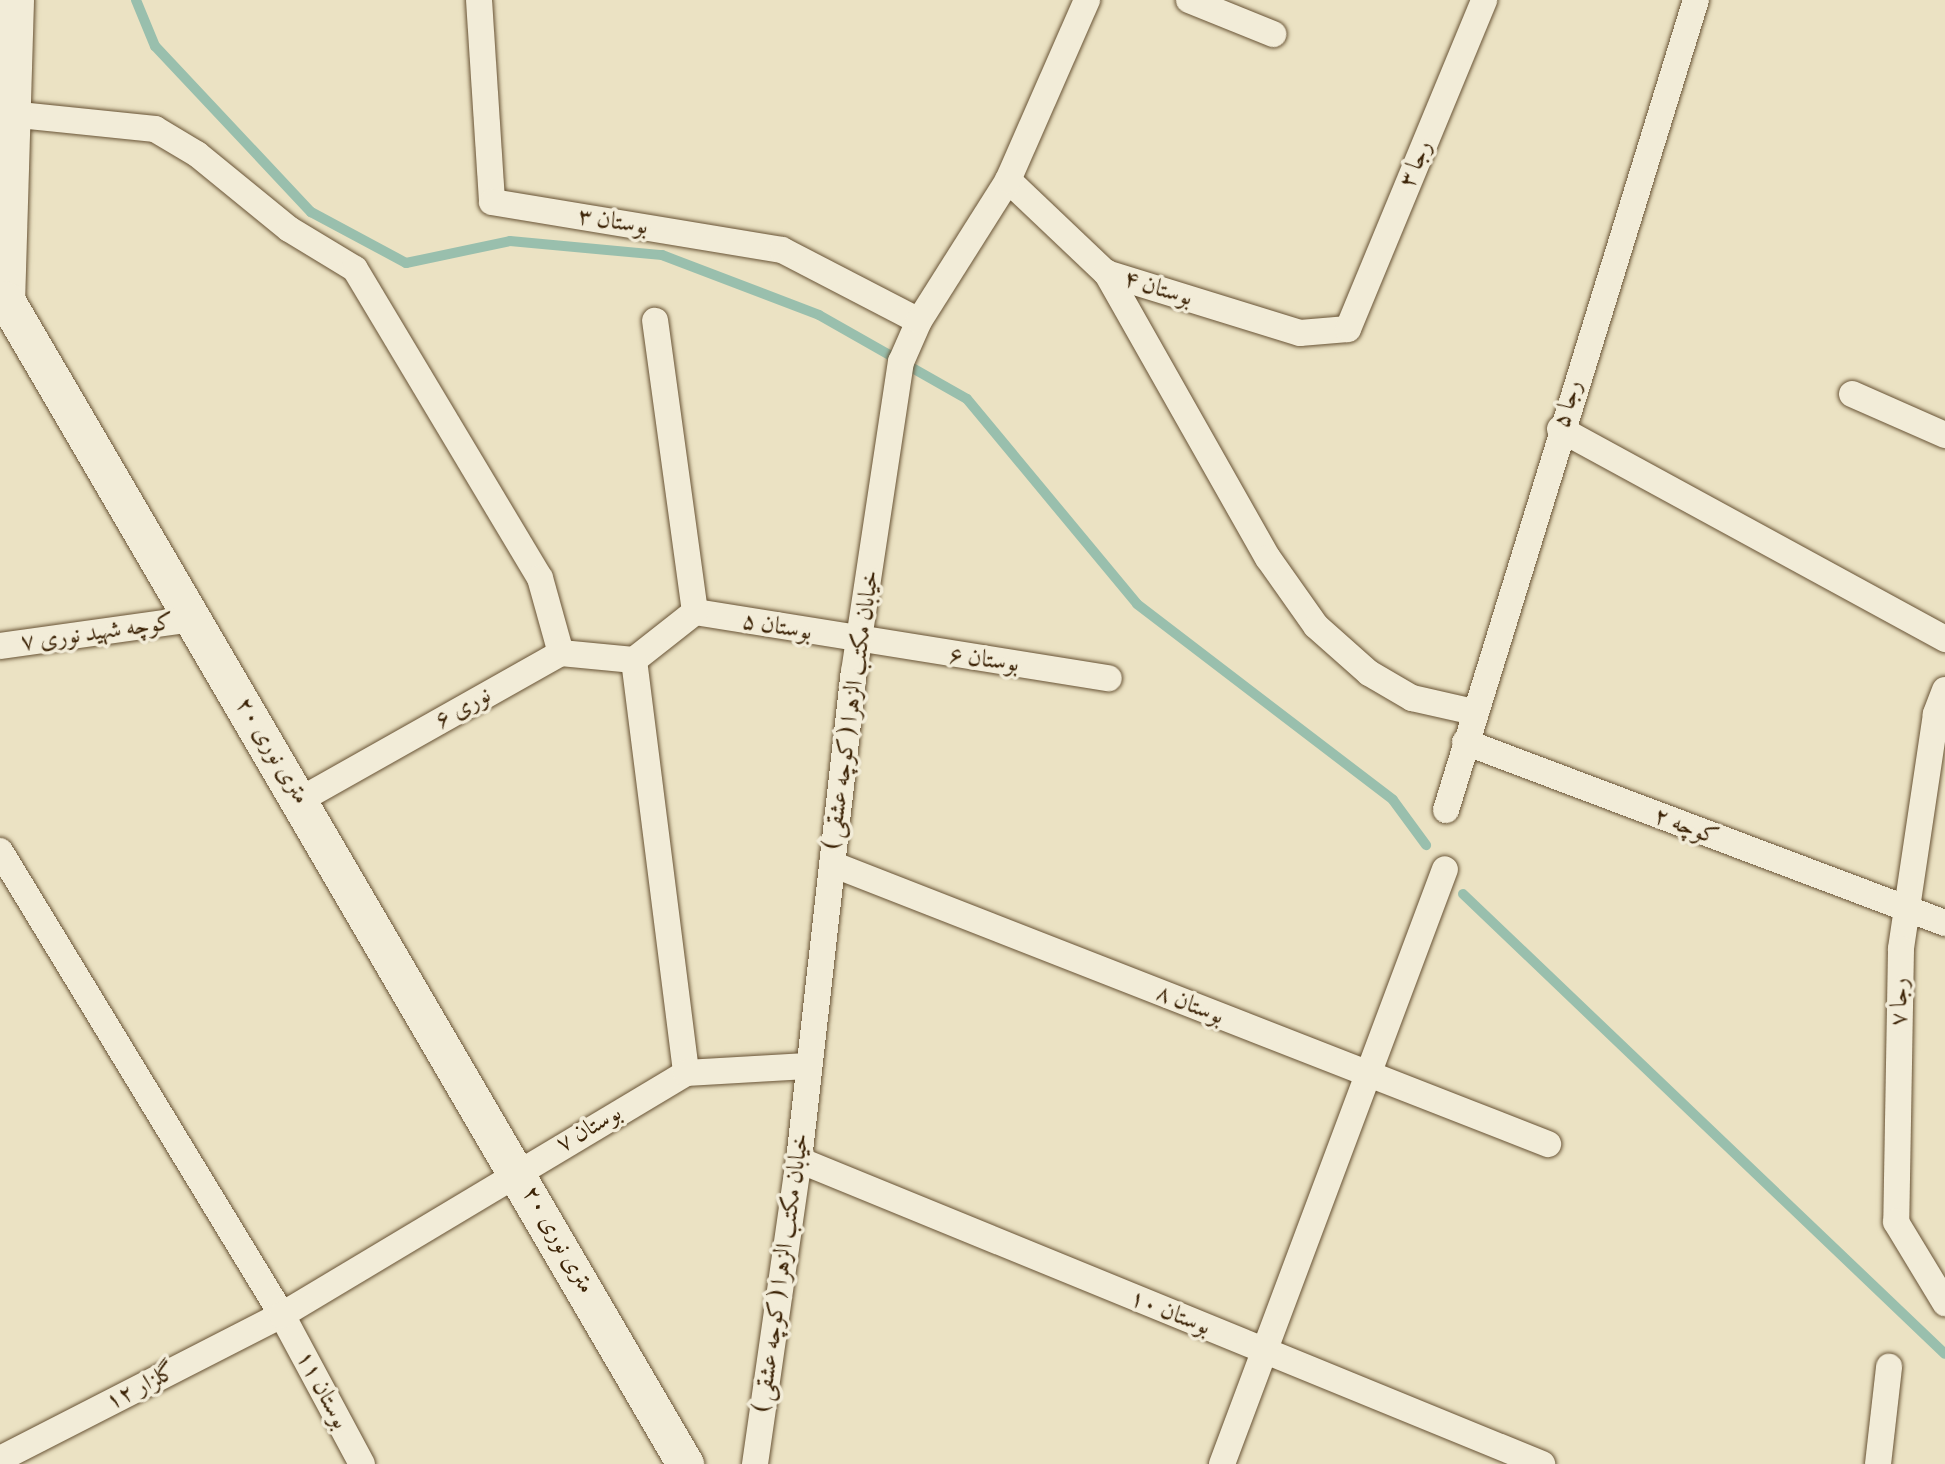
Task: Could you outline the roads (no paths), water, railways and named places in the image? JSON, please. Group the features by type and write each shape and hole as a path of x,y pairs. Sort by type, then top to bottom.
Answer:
{"main road":[{"name":"۲۰ متری نوری","path":"15,0 6,300 518,1170 685,1464"}],"street":[{"name":"بوستان ۳","path":"479,0 492,202 782,250 919,321"},
{"name":"خیابان مکتب الزهرا ( کوچه عشقی )","path":"757,1463 799,1160 807,1066 859,642 901,362 919,321 1008,180 1087,0"},
{"path":"1189,0 1273,34"},
{"name":"رجا ۳","path":"1300,333 1348,329 1485,0"},
{"name":"رجا ۵","path":"1446,810 1560,429 1696,0"},
{"path":"0,113 155,130 197,154 289,229 355,269 540,578 561,653 634,660 695,612 655,321"},
{"name":"بوستان ۴","path":"1008,180 1106,272 1300,333"},
{"path":"1106,272 1268,558 1316,626 1369,673 1412,698 1474,712"},
{"path":"1852,394 1945,435"},
{"path":"1560,429 1945,639"},
{"name":"بوستان ۵","path":"695,612 859,642"},
{"name":"کوچه شهید نوری ۷","path":"0,646 193,619"},
{"name":"بوستان ۶","path":"859,642 1109,678"},
{"name":"نوری ۶","path":"300,800 561,653"},
{"path":"634,660 686,1073"},
{"name":"رجا ۷","path":"1945,690 1936,776 1906,913 1896,1222 1945,1303"},
{"name":"کوچه ۲","path":"1465,742 1906,913 1945,923"},
{"name":"بوستان ۱۱","path":"3,860 282,1315 362,1464"},
{"name":"بوستان ۸","path":"832,864 1548,1144"},
{"path":"1222,1464 1445,869"},
{"name":"بوستان ۷","path":"282,1315 518,1170 686,1073 807,1066"},
{"name":"بوستان ۱۰","path":"799,1160 1542,1464"},
{"name":"گلزار ۱۲","path":"0,1459 282,1315"},
{"path":"1878,1464 1889,1367"}],"waterway":[{"path":"136,0 155,46 311,212 406,263 510,241 662,255 819,315 967,399 1137,604 1393,800 1426,845"},
{"path":"1463,894 1945,1354"}]}
